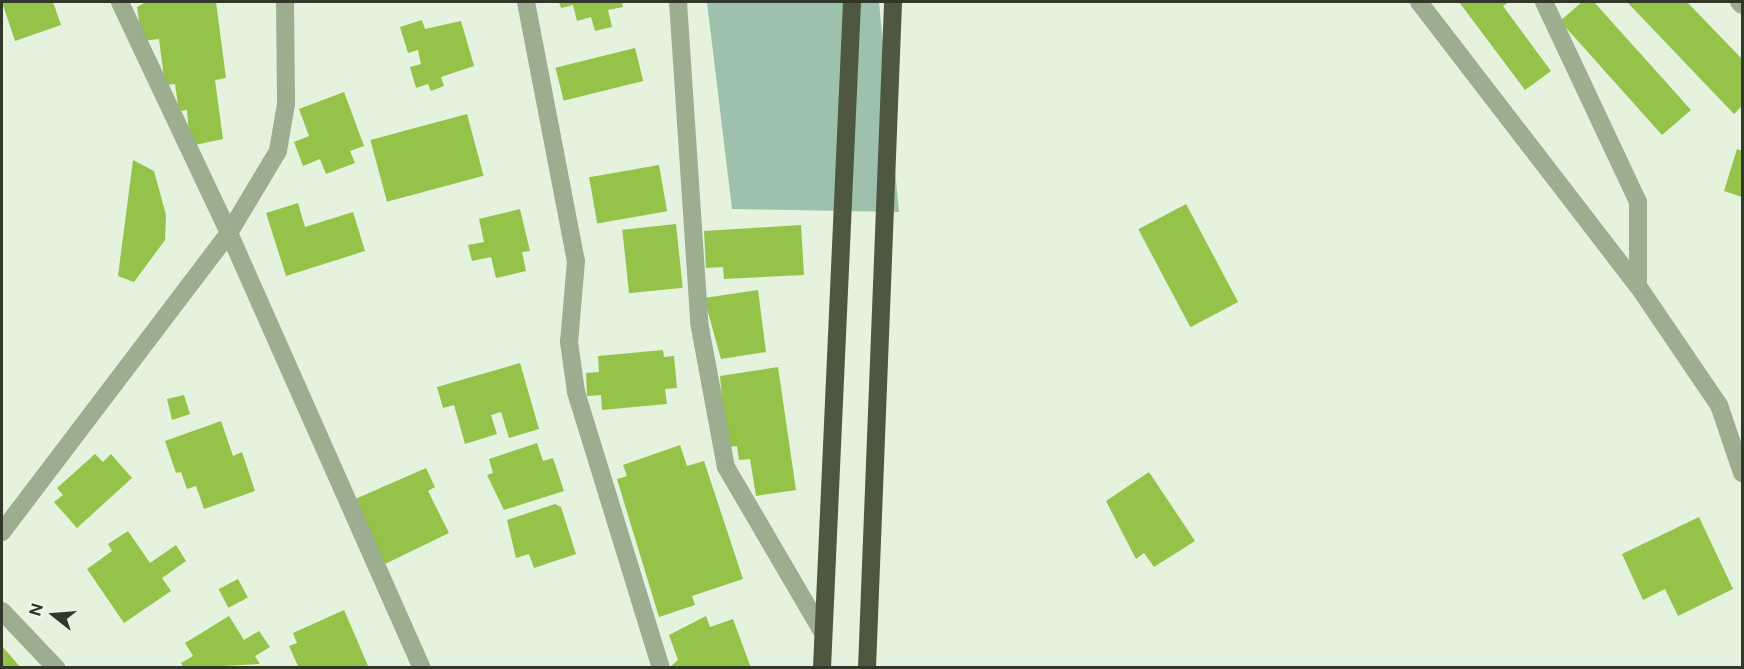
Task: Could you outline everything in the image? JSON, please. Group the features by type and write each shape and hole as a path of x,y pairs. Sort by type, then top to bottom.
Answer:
{"highway":[{"path":"822,668 852,2"},
{"path":"867,668 893,2"}],"street":[{"path":"120,2 229,233 422,668"},
{"path":"2,532 229,233 278,152 286,104 285,2"},
{"path":"526,2 576,261 569,342 576,392 661,668"},
{"path":"678,2 699,322 726,466 823,633"},
{"path":"1419,2 1638,286 1719,405 1743,473"},
{"path":"1544,2 1638,202 1638,286"},
{"path":"1739,2 1743,5"},
{"path":"2,611 56,668"}],"green space":[{"path":"707,2 879,2 899,212 732,209"}],"building":[{"path":"2,2 53,2 61,25 15,41"},
{"path":"146,2 216,2 226,78 215,80 223,139 190,146 187,110 179,111 175,84 165,85 159,39 142,41 137,7"},
{"path":"559,2 622,2 623,7 608,10 612,27 595,31 591,17 577,21 573,5 561,8"},
{"path":"1459,2 1509,2 1503,6 1551,71 1525,90"},
{"path":"1582,2 1594,2 1691,110 1662,135 1560,21"},
{"path":"1627,2 1687,2 1742,59 1742,106 1734,114"},
{"path":"422,20 425,29 461,21 474,66 441,77 444,86 431,91 428,84 416,88 410,67 421,64 418,50 408,53 400,27"},
{"path":"635,48 643,81 564,101 555,68"},
{"path":"344,92 364,146 350,151 355,163 326,174 320,159 303,166 294,142 309,136 299,109"},
{"path":"467,114 484,176 387,202 370,140"},
{"path":"1737,149 1742,151 1742,197 1724,191"},
{"path":"133,160 154,171 166,215 165,240 134,282 118,276"},
{"path":"659,165 667,211 597,224 589,177"},
{"path":"298,203 305,227 353,212 365,251 286,276 266,213"},
{"path":"1186,204 1238,302 1190,327 1138,229"},
{"path":"520,209 530,251 522,252 526,271 496,278 491,257 472,261 468,245 484,242 479,219"},
{"path":"676,224 683,288 629,293 622,230"},
{"path":"801,225 804,275 724,279 723,267 706,268 704,231"},
{"path":"758,290 766,352 721,359 704,298"},
{"path":"663,350 664,357 674,356 677,388 665,389 667,404 602,410 601,395 587,396 586,373 599,372 598,356"},
{"path":"520,363 539,429 509,438 501,412 491,415 497,434 465,444 454,405 443,408 437,387"},
{"path":"778,367 796,490 756,496 750,459 739,460 737,446 726,447 720,376"},
{"path":"184,395 190,414 172,420 167,399"},
{"path":"221,421 233,456 242,452 255,491 204,509 196,486 187,489 181,472 176,473 165,441"},
{"path":"537,443 543,461 553,458 564,491 504,510 487,475 493,473 489,459"},
{"path":"680,445 687,466 704,461 743,579 692,596 695,605 659,617 617,479 627,476 623,465"},
{"path":"95,454 103,462 111,454 132,478 77,528 54,502 63,495 57,488"},
{"path":"426,468 435,487 428,491 449,533 385,564 353,500"},
{"path":"1149,472 1195,541 1154,567 1144,553 1136,559 1106,501"},
{"path":"555,504 561,507 576,554 534,568 529,554 516,558 507,520"},
{"path":"1699,517 1733,589 1678,616 1665,589 1643,600 1622,554"},
{"path":"128,531 150,563 176,545 186,561 162,578 171,591 124,623 87,569 112,551 108,544"},
{"path":"238,579 248,598 228,608 219,589"},
{"path":"344,610 369,668 293,668 298,666 289,646 297,643 293,633"},
{"path":"229,616 244,640 259,631 270,647 255,656 260,664 183,668 181,663 193,656 185,643"},
{"path":"706,616 710,627 733,619 751,668 669,668 678,660 669,635"},
{"path":"2,646 21,668 2,668"}]}
